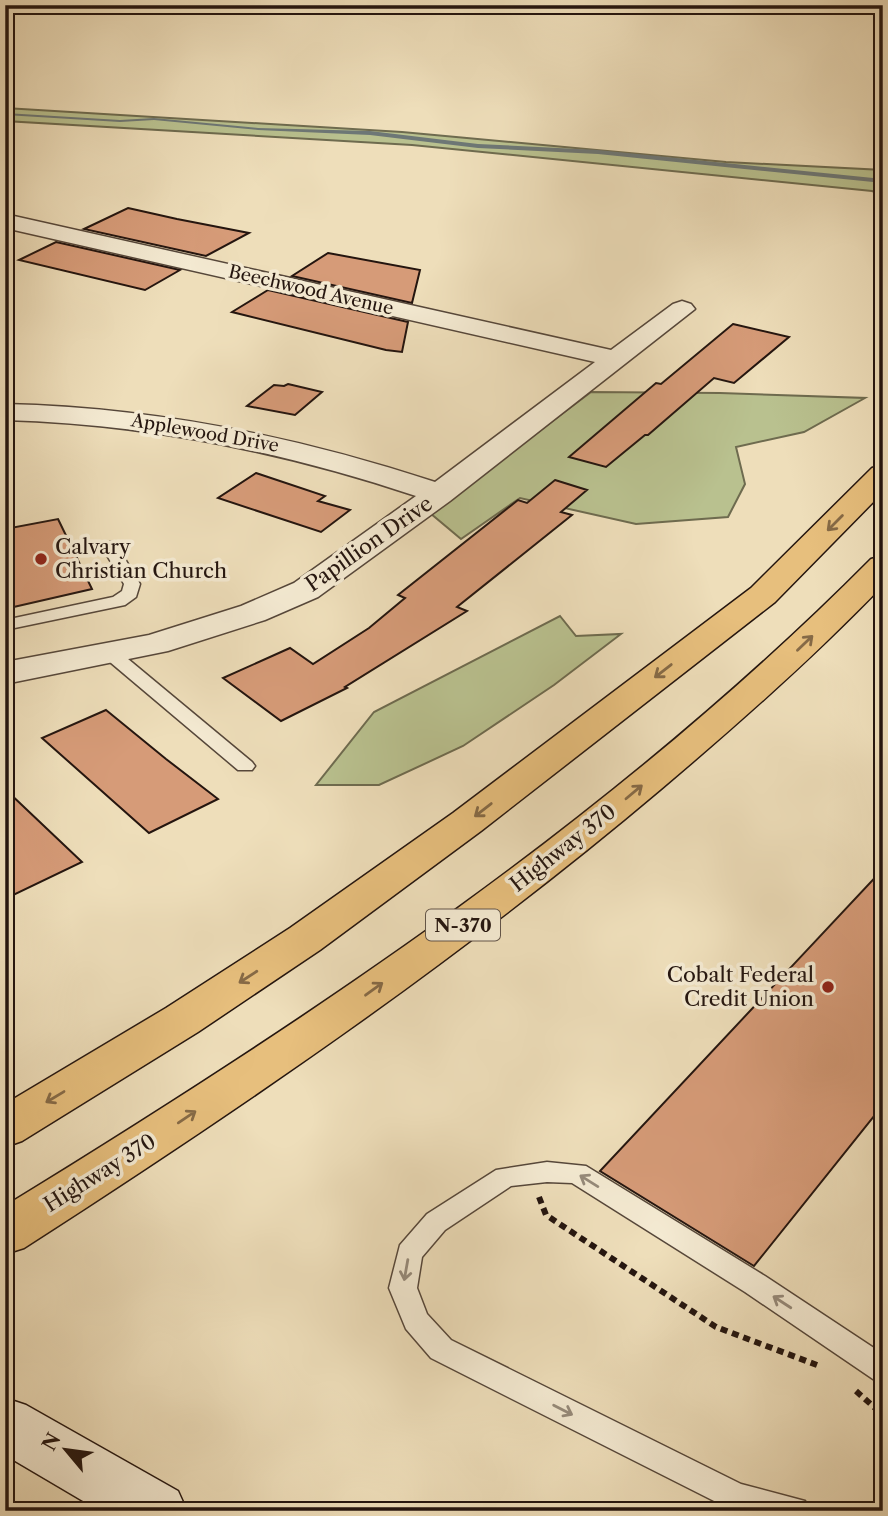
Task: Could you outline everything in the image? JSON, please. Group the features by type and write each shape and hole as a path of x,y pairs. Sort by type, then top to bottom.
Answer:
{"highway":[{"path":"5,1128 182,1020 305,939 467,822 763,595 883,474"},
{"name":"Highway 370","path":"5,1233 125,1158 302,1040 478,914 610,813 702,734 792,655 883,566"}],"street":[{"name":"Beechwood Avenue","path":"5,221 616,359"},
{"path":"5,241 33,227"},
{"name":"Papillion Drive","path":"5,673 156,644 253,613 306,590 439,494 682,309"},
{"name":"Applewood Drive","path":"5,412 169,424 241,436 380,474 439,494"},
{"path":"5,1424 157,1511"}],"lane":[{"path":"5,625 119,601 130,593 132,584 110,547"},
{"path":"110,653 245,766"},
{"path":"794,1511 737,1497 441,1349 416,1321 403,1288 409,1253 436,1222 505,1177 577,1173 839,1339 883,1370"}],"path":[{"path":"531,1174 546,1216 716,1327 820,1366"},
{"path":"853,1388 883,1415"}],"green space":[{"path":"5,108 402,132 726,162 883,170 883,195 872,191 412,145 5,121"},
{"path":"591,392 865,398 804,432 736,447 745,484 728,517 636,524 520,498 461,539 430,513"},
{"path":"560,616 576,636 621,634 554,685 463,746 379,785 316,785 374,712"}],"building":[{"path":"128,208 249,233 206,256 84,229"},
{"path":"56,242 180,270 145,290 19,260"},
{"path":"328,253 420,270 412,303 292,276"},
{"path":"268,290 408,322 402,352 232,312"},
{"path":"733,324 789,337 734,383 714,378 606,467 569,457 656,383 661,384"},
{"path":"288,384 322,392 295,415 247,406 274,385"},
{"path":"256,473 325,496 318,501 350,510 321,532 218,498"},
{"path":"555,480 587,490 561,512 572,515 457,607 467,611 345,687 347,688 281,721 223,678 290,648 313,664 369,628 405,598 398,595 518,500 527,503"},
{"name":"Calvary Christian Church","path":"58,519 92,589 5,609 5,529"},
{"path":"106,710 218,799 149,833 42,738"},
{"path":"5,789 82,862 5,899"},
{"name":"Cobalt Federal Credit Union","path":"883,869 883,1105 754,1266 600,1171"}],"waterway":[{"path":"5,114 120,121 154,119 258,129 370,133 478,146 598,152 883,181"}],"place":[{"name":"Calvary Christian Church","path":"41,559"},
{"name":"Cobalt Federal Credit Union","path":"828,987"}]}
